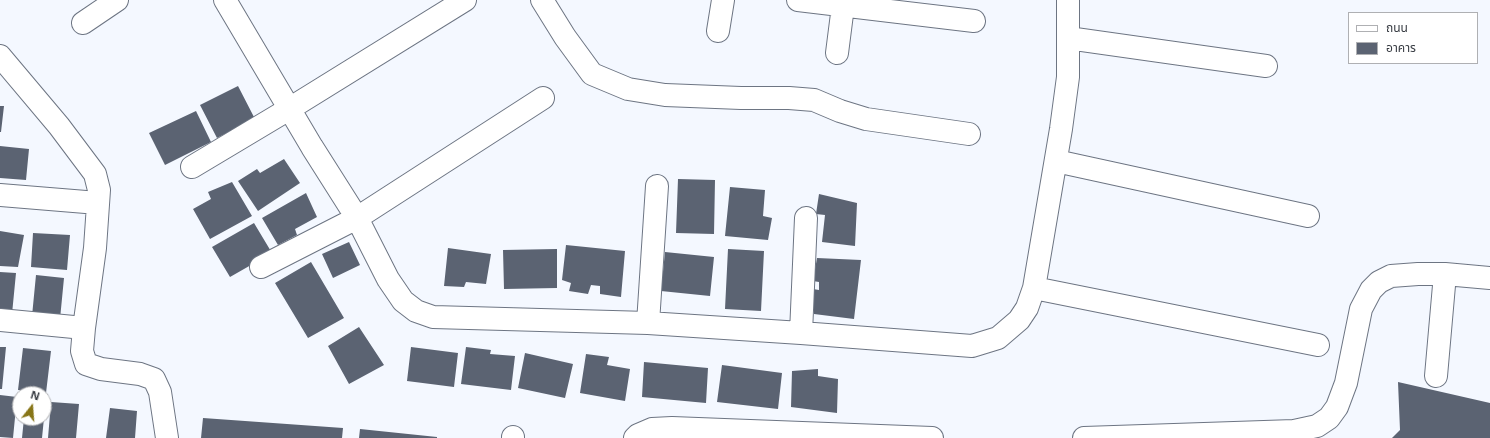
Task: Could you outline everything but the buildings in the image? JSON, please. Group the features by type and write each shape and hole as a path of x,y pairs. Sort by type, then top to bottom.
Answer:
{"street":[{"path":"83,23 118,0"},
{"path":"225,0 289,109 357,218 388,279 403,301 416,311 433,317 648,323 972,346 998,338 1018,320 1027,308 1034,288 1056,161 1068,77 1068,0"},
{"path":"192,167 465,0"},
{"path":"542,0 565,37 592,74 628,89 665,95 814,100 840,111 866,119 969,134"},
{"path":"718,31 723,0"},
{"path":"798,0 974,22"},
{"path":"837,53 843,6"},
{"path":"1068,38 1266,66"},
{"path":"3,64 59,126 95,174 100,190 95,248 82,351 86,364 101,369 140,374 154,379 160,392 167,438"},
{"path":"261,267 357,218 543,98"},
{"path":"1056,161 1308,216"},
{"path":"648,323 657,186"},
{"path":"0,195 98,203"},
{"path":"801,333 806,218"},
{"path":"1084,438 1294,431 1318,426 1329,418 1337,407 1346,383 1361,309 1371,290 1379,282 1391,276 1418,274 1445,274 1490,278"},
{"path":"1436,376 1445,274"},
{"path":"1034,288 1318,345"},
{"path":"0,320 84,328"},
{"path":"635,438 638,435 652,429 672,428 932,438"}]}
